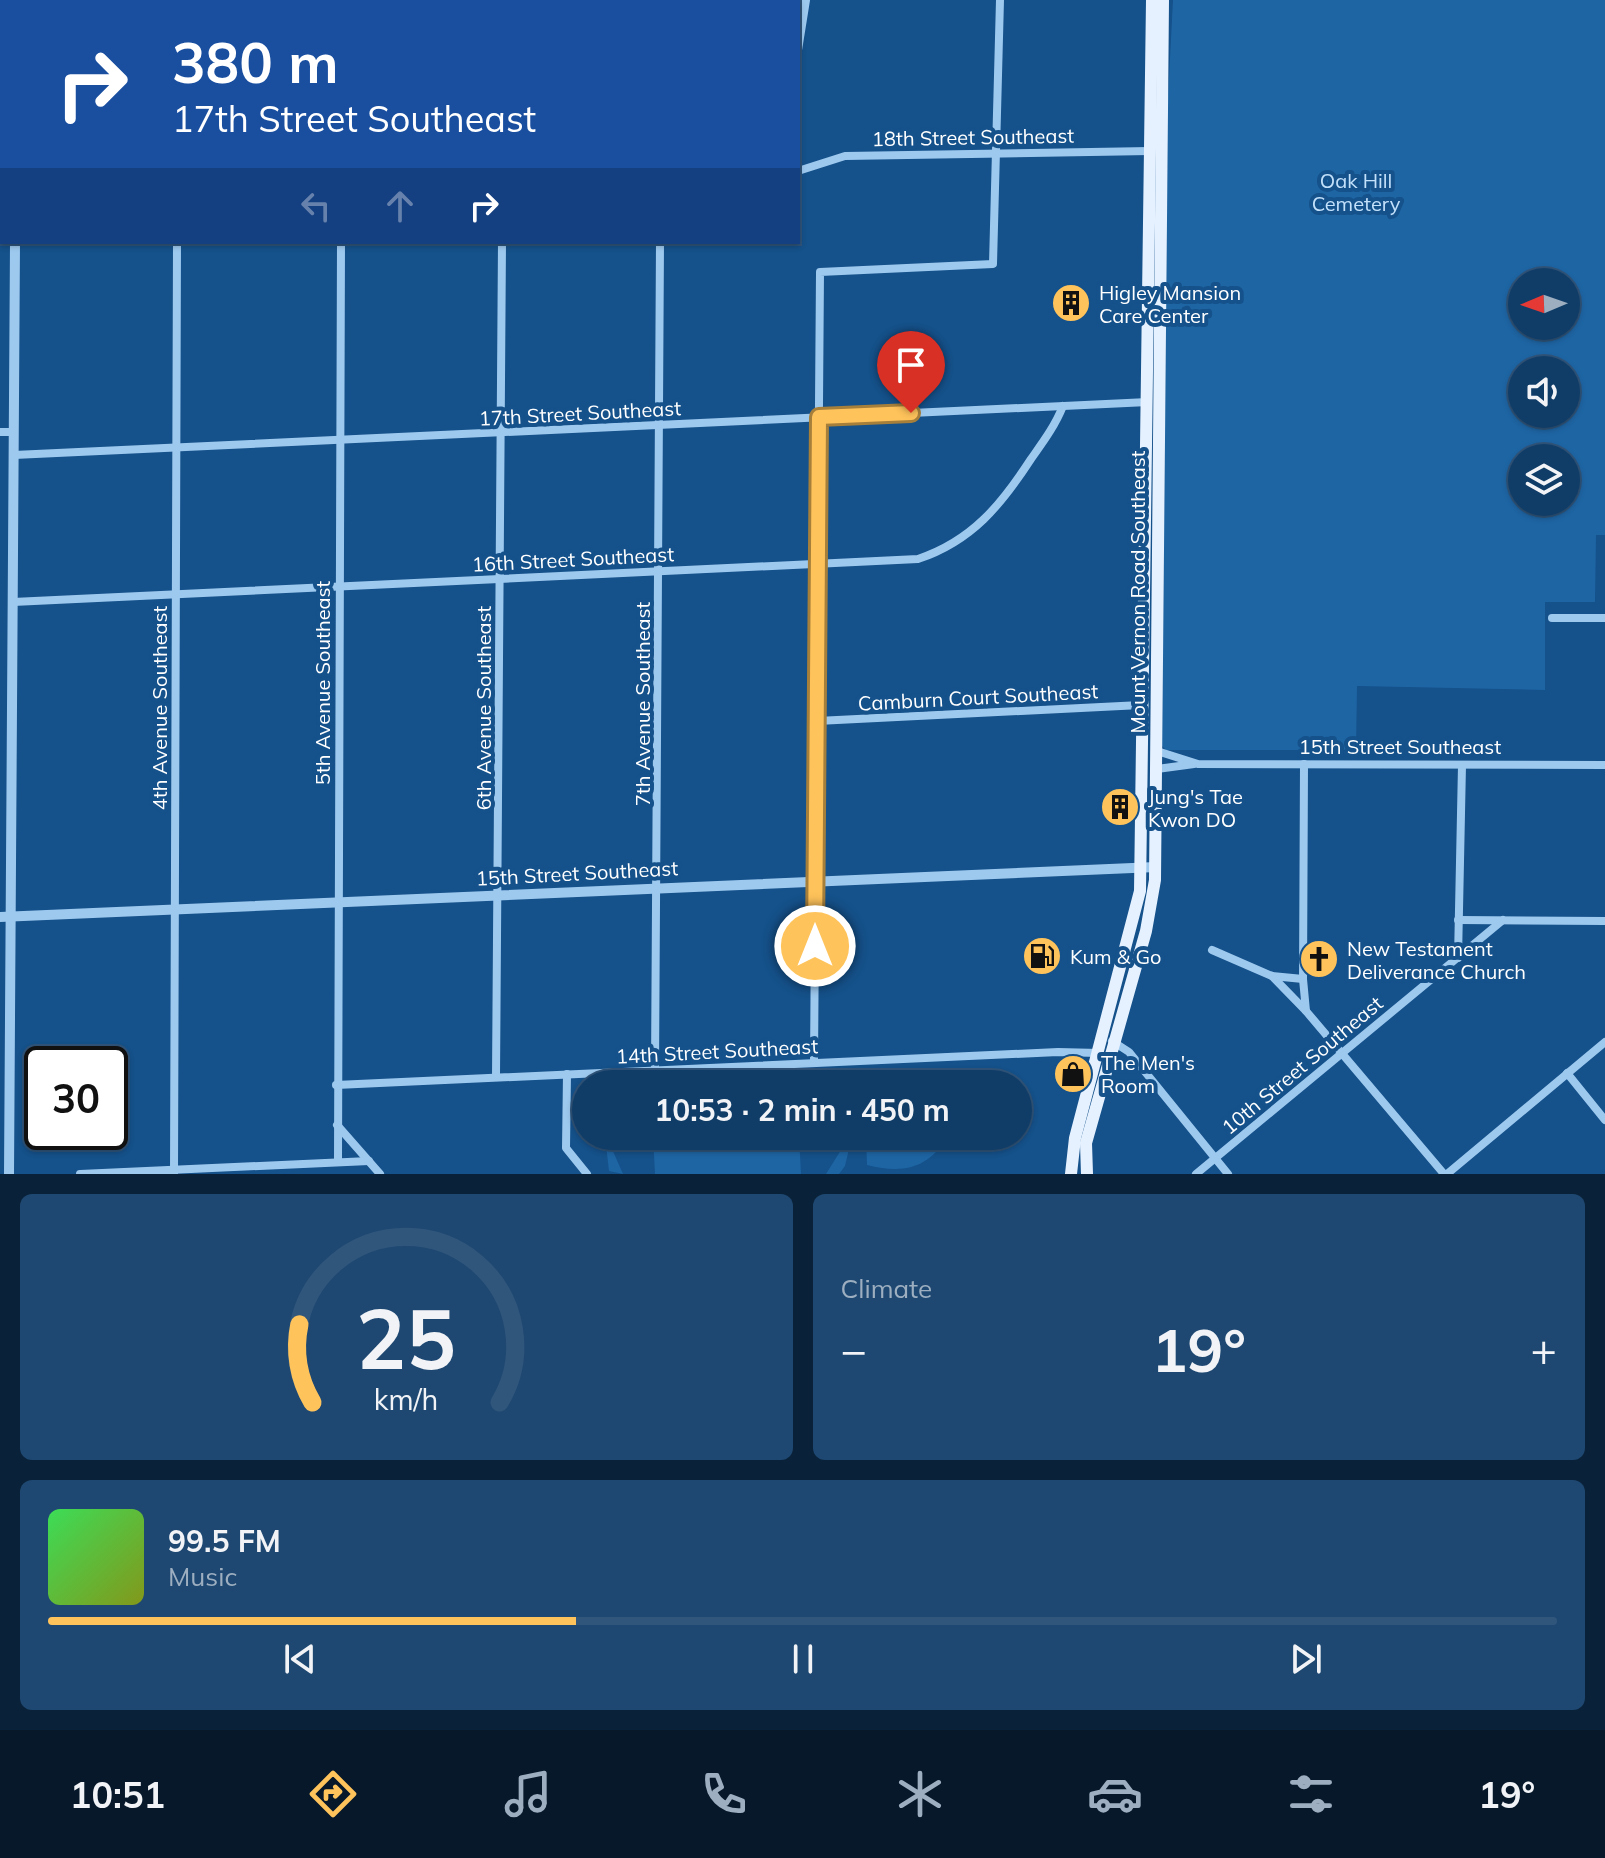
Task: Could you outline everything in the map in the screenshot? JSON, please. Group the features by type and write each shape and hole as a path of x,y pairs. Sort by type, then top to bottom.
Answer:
{"main road":[{"name":"Mount Vernon Road Southeast","path":"1071,1174 1075,1138 1140,891 1152,0"},
{"name":"Mount Vernon Road Southeast","path":"1087,1174 1086,1143 1112,1041 1146,931 1156,867 1163,0"},
{"path":"1141,668 1150,701 1150,753 1157,769"}],"street":[{"path":"800,38 806,0"},
{"path":"814,1062 820,272 993,264 1000,0"},
{"name":"18th Street Southeast","path":"800,170 845,156 1150,151"},
{"path":"9,1174 5,917 13,623 15,244"},
{"name":"4th Avenue Southeast","path":"173,1172 177,244"},
{"name":"5th Avenue Southeast","path":"338,1162 341,244"},
{"name":"6th Avenue Southeast","path":"496,1077 502,244"},
{"name":"7th Avenue Southeast","path":"655,1070 660,244"},
{"name":"17th Street Southeast","path":"14,455 1148,402"},
{"name":"16th Street Southeast","path":"13,602 918,559 954,543 985,523 1001,505 1063,406"},
{"path":"0,432 14,432"},
{"path":"1552,618 1605,618"},
{"path":"0,623 13,623"},
{"name":"Camburn Court Southeast","path":"817,721 1141,705"},
{"name":"15th Street Southeast","path":"1157,751 1195,764"},
{"name":"15th Street Southeast","path":"1157,769 1183,768 1195,764 1605,765"},
{"path":"1304,764 1303,979 1306,1011"},
{"path":"1458,958 1462,765"},
{"name":"15th Street Southeast","path":"5,917 1156,867"},
{"path":"1458,920 1605,921"},
{"name":"10th Street Southeast","path":"1196,1174 1503,920"},
{"path":"1212,950 1272,976 1303,979"},
{"path":"1272,976 1306,1011 1446,1174 1605,1042"},
{"path":"1112,1041 1129,1052 1228,1174"},
{"name":"14th Street Southeast","path":"655,1070 1085,1051 1099,1053"},
{"path":"1567,1073 1605,1120"},
{"path":"567,1074 566,1148 587,1174"},
{"name":"14th Street Southeast","path":"336,1085 572,1074"},
{"path":"336,1125 380,1174"},
{"path":"80,1174 369,1161"}],"green space":[{"name":"Oak Hill Cemetery","path":"1173,0 1605,0 1605,535 1596,535 1595,602 1545,602 1545,690 1357,686 1356,750 1166,750 1162,746 1168,97"},
{"path":"607,1150 612,1150 623,1174 609,1171"},
{"path":"654,1150 800,1150 801,1174 655,1174"},
{"path":"841,1150 849,1150 845,1166 839,1174 826,1174"},
{"path":"866,1150 937,1150 914,1166 892,1169 867,1165"}],"place":[{"name":"Higley Mansion Care Center","path":"1071,303"},
{"name":"Jung's Tae Kwon DO","path":"1120,807"},
{"name":"Kum & Go","path":"1042,956"},
{"name":"New Testament Deliverance Church","path":"1319,959"},
{"name":"The Men's Room","path":"1073,1074"}],"route":[{"path":"815,946 819,417 911,413"}]}
